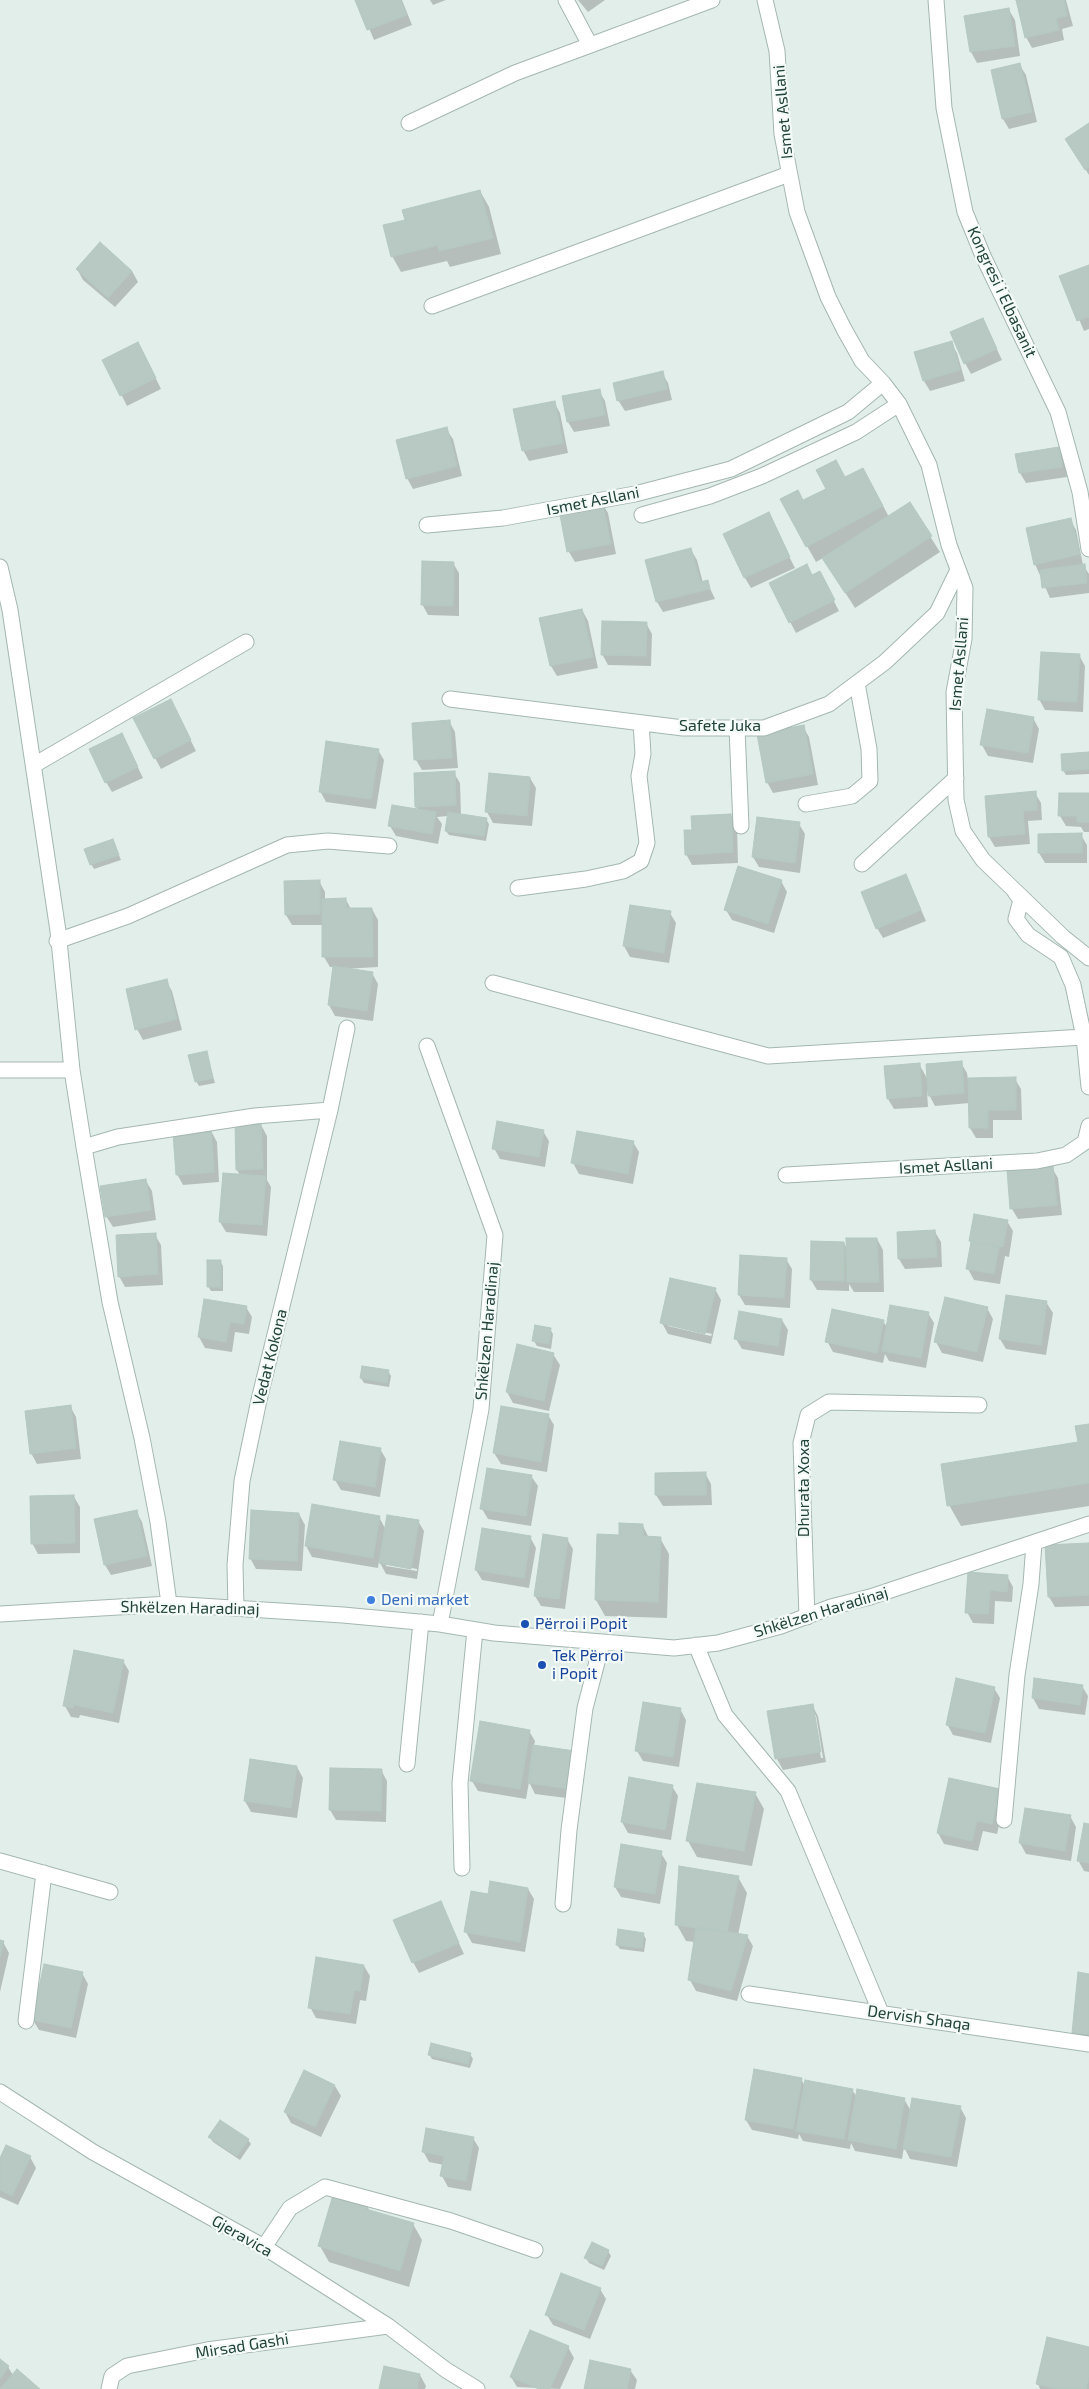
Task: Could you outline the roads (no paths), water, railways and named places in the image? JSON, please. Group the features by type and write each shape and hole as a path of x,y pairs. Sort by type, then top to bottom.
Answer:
{"street":[{"path":"566,0 590,45"},
{"path":"409,123 515,73 712,0"},
{"name":"Ismet Asllani","path":"765,0 777,51 782,134 797,212 828,297 862,361 883,383 899,404 929,465 948,545 965,588 964,639 954,692 956,800 963,832 983,860 1063,937 1089,958"},
{"name":"Kongresi i Elbasanit","path":"936,0 944,108 965,212 983,256 1058,412 1080,492 1089,548"},
{"path":"432,306 789,174"},
{"name":"Ismet Asllani","path":"427,525 503,518 635,494 731,469 848,412 883,383"},
{"name":"Ismet Asllani","path":"642,515 710,496 762,476 856,432 899,404"},
{"path":"0,566 10,610 34,765 43,840 58,931 57,941 72,1070 84,1147 110,1302 142,1438 158,1522 168,1604"},
{"name":"Safete Juka","path":"450,700 683,728 764,728 829,704 885,662 937,614 958,570"},
{"path":"34,765 246,642"},
{"path":"806,804 852,796 870,781 869,749 857,683"},
{"path":"518,888 586,879 623,871 640,861 647,843 639,776 643,754 641,723"},
{"path":"737,728 740,826"},
{"path":"862,864 956,778"},
{"path":"57,941 128,916 287,845 328,841 388,846"},
{"name":"Ismet Asllani","path":"1011,887 1021,900 1016,919 1028,935 1061,957 1073,985 1084,1037 1089,1087"},
{"path":"494,983 768,1056 1084,1037"},
{"name":"Vedat Kokona","path":"236,1608 235,1565 242,1481 259,1400 330,1110 347,1028"},
{"name":"Shkëlzen Haradinaj","path":"426,1046 495,1234 481,1409 440,1624"},
{"path":"0,1070 72,1070"},
{"path":"84,1147 118,1137 255,1116 330,1110"},
{"name":"Ismet Asllani","path":"786,1175 1037,1161 1066,1155 1084,1142 1089,1126"},
{"name":"Dhurata Xoxa","path":"806,1617 801,1443 808,1415 829,1402 979,1406"},
{"name":"Shkëlzen Haradinaj","path":"0,1614 168,1604 421,1622 475,1630 602,1643 674,1648 718,1643 772,1629 1089,1524"},
{"path":"1004,1820 1017,1674 1031,1584 1034,1543"},
{"path":"407,1764 421,1622"},
{"path":"462,1868 460,1783 475,1630"},
{"path":"563,1904 569,1830 585,1708 602,1643"},
{"path":"696,1645 725,1715 788,1790 881,2013"},
{"path":"0,1861 110,1892"},
{"path":"26,2021 44,1873"},
{"name":"Dervish Shaqa","path":"749,1994 1089,2044"},
{"name":"Gjeravica","path":"0,2092 93,2152 264,2247 388,2326 446,2370 477,2389"},
{"path":"264,2247 290,2208 325,2186 451,2221 535,2250"},
{"name":"Mirsad Gashi","path":"109,2389 112,2376 127,2366 207,2350 388,2326"}],"place":[{"name":"Deni market","path":"371,1600"},
{"name":"Përroi i Popit","path":"525,1624"},
{"name":"Tek Përroi i Popit","path":"542,1665"}]}
